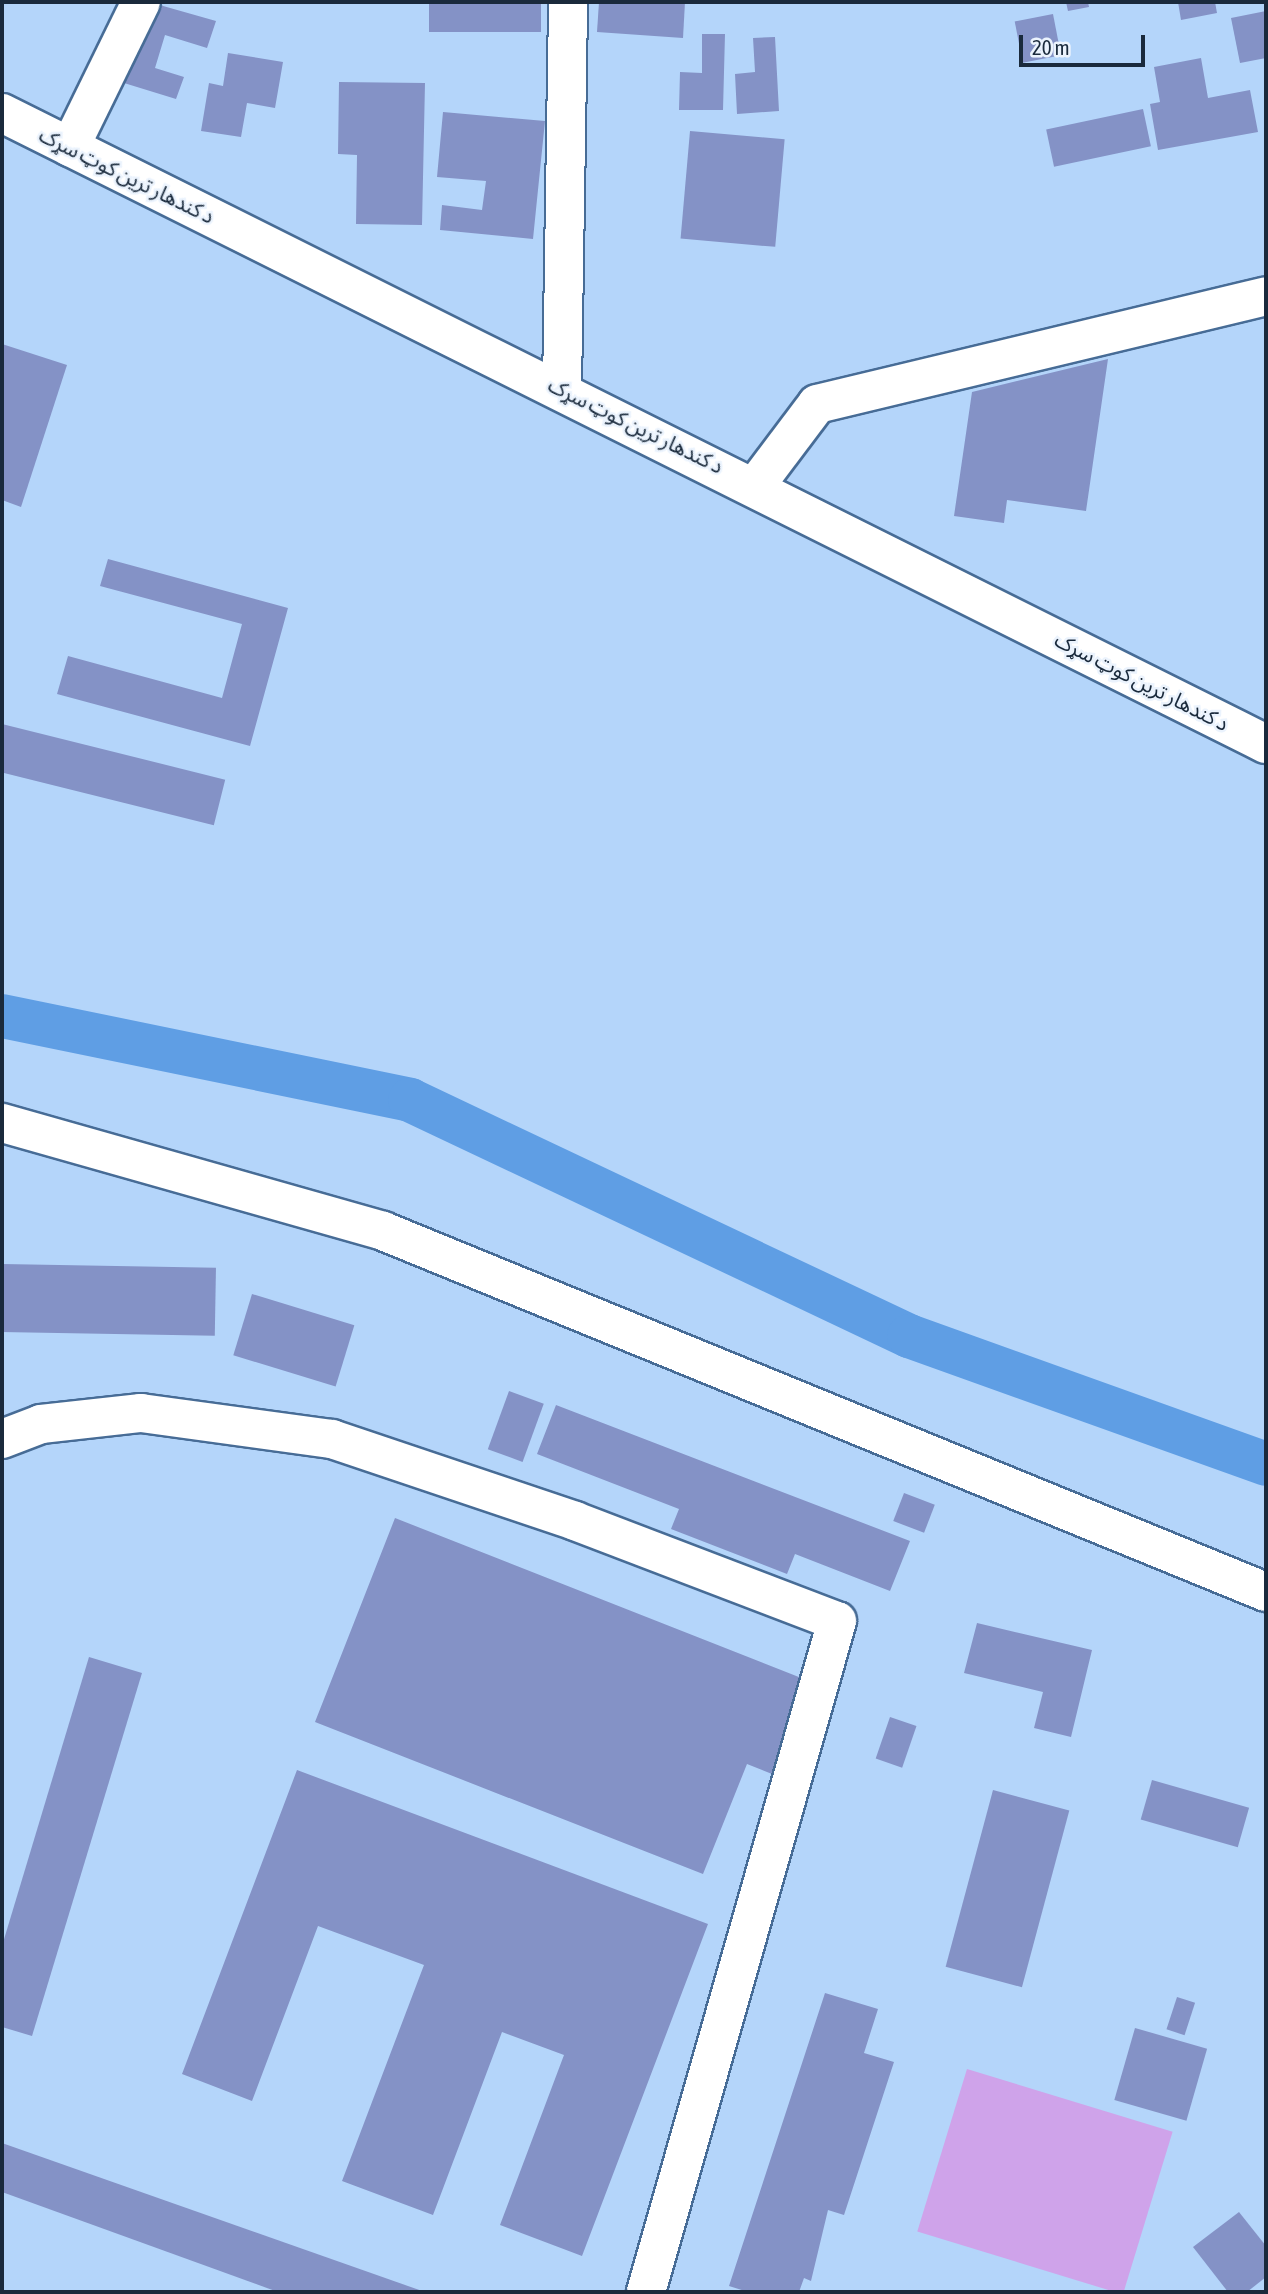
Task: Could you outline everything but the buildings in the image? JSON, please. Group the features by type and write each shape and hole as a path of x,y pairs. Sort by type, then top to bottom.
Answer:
{"street":[{"path":"70,147 141,2"},
{"path":"562,389 568,2"},
{"name":"د کندهار ترين کوټ سړک","path":"2,113 756,485 1266,744"},
{"path":"756,485 817,404 1266,296"},
{"path":"2,1123 383,1231 1266,1592"},
{"path":"2,1439 41,1424 141,1413 332,1440 575,1521 837,1621 646,2292"}],"shaded area":[{"path":"967,2069 1173,2132 1124,2292 1115,2292 917,2232"}],"waterway":[{"path":"2,1016 410,1100 909,1336 1266,1464"}]}
